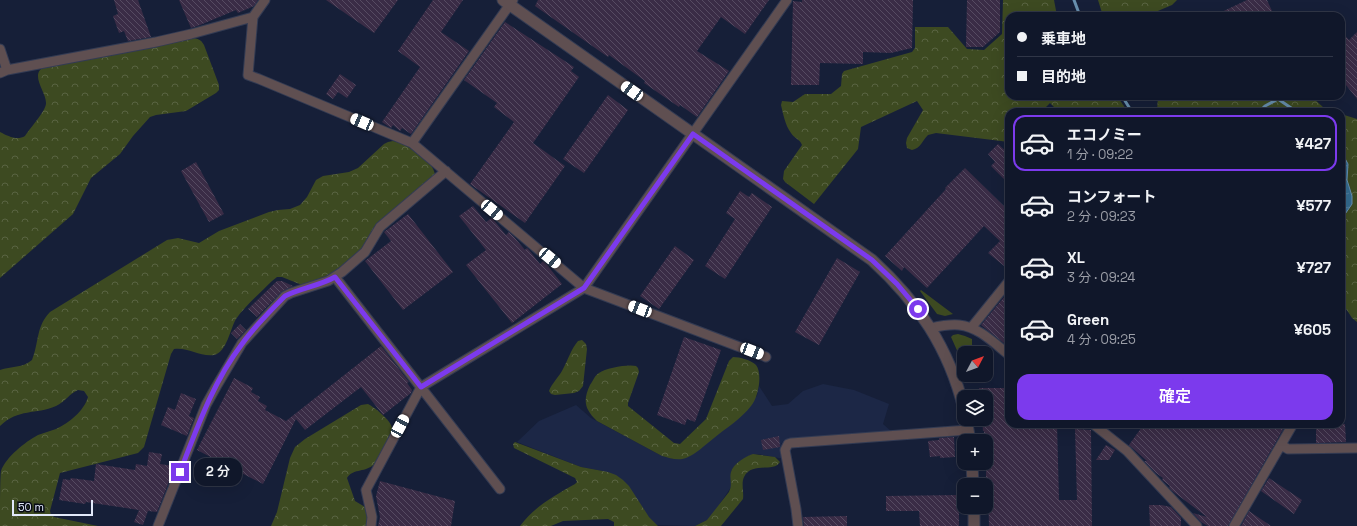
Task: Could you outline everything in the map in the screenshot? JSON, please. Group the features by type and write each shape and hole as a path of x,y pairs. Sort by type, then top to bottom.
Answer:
{"street":[{"path":"264,0 253,17 248,75 412,143 584,288 766,357"},
{"path":"371,526 372,517 366,490 421,387 584,288 787,0"},
{"path":"412,143 508,2 872,260 904,292 931,328 948,360 959,390"},
{"path":"0,49 4,71 174,39 253,17"},
{"path":"158,526 211,396 242,343 285,296 320,284 335,277 365,252 380,227 446,171"},
{"path":"335,277 500,489"},
{"path":"971,328 1005,286"},
{"path":"931,328 947,325 959,325 971,328 982,333 1005,353"},
{"path":"798,526 785,450 788,444 957,425"},
{"path":"1098,428 1127,451 1197,526"},
{"path":"1234,526 1292,428"},
{"path":"1281,445 1288,449 1357,448"},
{"path":"974,514 974,526"}],"shaded area":[{"path":"823,384 854,390 889,404 883,424 892,432 784,440 781,444 784,459 758,454 748,456 733,468 731,472 731,487 713,514 707,520 695,526 656,525 608,472 581,467 517,442 539,421 576,405 591,418 662,456 673,459 757,396 759,386 772,406 788,404 803,391"}],"green space":[{"path":"1003,0 1054,0 1056,12 1005,12 1005,100 1120,100 1125,108 1055,108 1050,103 1045,108 1005,108 1005,142 936,133 928,135 919,146 912,150 907,148 907,138 923,110 917,101 861,127 858,149 814,204 785,182 783,179 784,171 802,145 800,141 792,135 787,126 781,105 782,101 793,102 805,94 831,94 841,86 842,74 844,71 912,52 915,48 915,27 948,27 967,49 984,50 1002,34"},
{"path":"1098,0 1177,0 1172,5 1155,12 1102,12"},
{"path":"196,38 204,45 219,85 219,90 186,111 150,117 133,136 120,154 91,178 73,214 0,278 0,132 12,137 19,138 25,136 40,116 45,107 46,99 38,79 40,70 44,67"},
{"path":"1158,100 1315,100 1324,108 1157,108"},
{"path":"1345,115 1357,119 1357,322 1352,318 1345,307 1345,214 1352,204 1352,196 1347,180 1348,164 1345,158"},
{"path":"393,141 405,145 425,159 430,164 435,175 363,250 327,278 302,285 282,277 277,277 253,299 236,319 228,340 222,350 218,353 209,355 184,349 174,349 171,354 144,447 138,453 60,473 50,511 51,515 54,517 98,526 0,526 1,471 7,460 16,450 33,438 56,429 71,420 80,412 88,397 84,391 78,390 56,406 21,414 7,420 0,426 0,370 21,366 32,360 42,323 50,312 167,240 178,238 199,243 219,231 269,212 290,209 300,205 307,197 316,180 323,176 349,172 358,168 384,144"},
{"path":"921,290 953,314 945,316 937,314 920,291"},
{"path":"958,334 972,339 972,346 957,346 957,350 951,337"},
{"path":"582,340 586,344 587,349 583,386 579,391 574,393 551,394 549,391 550,388 561,372 573,347 578,341"},
{"path":"733,357 742,358 751,362 756,365 758,369 759,386 754,402 738,419 697,452 686,458 677,459 662,456 597,421 587,408 586,395 590,385 598,374 602,371 617,367 636,366 639,372 628,406 674,443 680,444 706,419 729,361"},
{"path":"368,404 389,421 392,428 392,434 374,465 352,473 347,478 355,501 365,507 368,517 367,526 271,526 277,512 290,458 295,447 305,439 361,405"},
{"path":"515,442 581,467 616,475 629,486 649,517 658,526 614,526 614,522 608,519 563,521 551,526 520,526 538,507 577,482 575,478 514,448 513,444"},
{"path":"753,454 775,457 780,462 773,467 752,469 748,472 743,479 743,499 721,526 695,526 707,520 729,492 731,486 730,477 734,466 743,458"}],"water":[{"path":"1345,158 1348,164 1347,180 1352,196 1352,204 1345,214"}],"building":[{"path":"114,0 138,0 151,37 128,41 124,31 119,33 113,16 118,14"},
{"path":"179,0 258,0 254,6 238,13 236,10 191,28"},
{"path":"326,0 398,0 374,33"},
{"path":"433,0 463,0 441,32 469,51 411,134 402,128 400,131 393,125 391,128 382,122 420,67 398,51"},
{"path":"538,0 769,0 745,34 721,17 697,51 729,71 697,117 680,105 679,107 644,83 645,81 609,55 608,57 535,6"},
{"path":"802,0 913,0 912,48 891,53 863,52 863,64 820,63 819,85 791,85 793,1 802,2"},
{"path":"967,0 1000,0 1000,32 983,47 966,47"},
{"path":"1247,0 1267,0 1272,11 1270,12 1222,12"},
{"path":"505,22 574,67 571,71 579,77 533,143 565,166 525,223 470,184 514,122 494,107 497,103 464,80"},
{"path":"1357,32 1357,99 1346,85 1345,86 1345,36 1349,40"},
{"path":"340,74 356,85 347,98 338,92 333,99 326,94"},
{"path":"608,95 628,110 584,173 563,159"},
{"path":"998,144 1005,150 1005,180 991,166 995,162 988,154"},
{"path":"196,162 224,214 209,222 181,171"},
{"path":"965,168 1005,207 1005,267 988,253 1000,241 984,226 927,288 904,267 902,271 885,256 946,189 945,188"},
{"path":"740,191 749,197 752,193 772,207 725,279 705,266 735,219 726,213"},
{"path":"473,206 486,222 492,218 506,235 509,232 525,250 527,248 529,250 540,264 543,261 562,284 512,323 466,265 486,250 459,216"},
{"path":"408,214 453,272 403,310 365,261 391,241 384,232"},
{"path":"675,246 694,260 659,309 640,296"},
{"path":"837,258 860,272 819,345 795,332"},
{"path":"277,281 282,281 293,286 281,292 257,317 248,309"},
{"path":"1005,296 1005,344 981,325"},
{"path":"240,324 246,330 237,339 231,333"},
{"path":"684,337 721,350 695,422 687,419 685,425 657,415"},
{"path":"381,346 409,382 407,383 412,390 411,393 383,415 361,387 305,430 296,419 263,484 197,450 234,378 253,388 251,392 260,397 258,401 267,406 265,410 286,421"},
{"path":"979,388 1005,388 1005,428 1057,428 1059,500 1077,500 1075,429 1091,430 1092,526 989,526 989,514 993,514 993,478 986,478 986,470 993,470 993,434 984,434 983,426 993,426 993,390 979,390"},
{"path":"181,393 196,399 189,416 194,418 187,436 161,425 168,407 175,410"},
{"path":"1345,424 1346,442 1316,443 1316,428 1345,428"},
{"path":"1141,428 1284,428 1228,526 1208,526 1201,522 1193,513 1207,517 1171,490 1169,487 1170,486 1162,480 1163,478 1156,473 1144,461 1147,461 1129,445"},
{"path":"779,436 780,447 763,450 761,440"},
{"path":"954,437 955,457 930,457 928,441 939,440 939,438"},
{"path":"1106,445 1115,450 1109,460 1096,460"},
{"path":"149,452 162,454 160,464 173,466 170,479 157,512 148,511 143,525 134,522 139,510 86,502 85,504 59,500 63,479 70,480 71,478 94,481 96,464 135,470 136,464 147,466"},
{"path":"1269,478 1302,500 1294,514 1261,491"},
{"path":"380,481 455,501 451,526 378,526 380,517 376,496"},
{"path":"957,495 957,514 959,514 959,526 920,526 919,511 886,511 886,496"},
{"path":"1149,505 1171,507 1181,518 1181,526 1150,526"},
{"path":"1249,511 1271,526 1241,526"},
{"path":"847,516 847,526 804,526 803,517"}],"waterway":[{"path":"1074,0 1078,12"},
{"path":"1124,100 1130,108"},
{"path":"1263,108 1276,100"},
{"path":"1279,100 1291,108"}],"route":[{"path":"180,472 211,396 235,353 249,335 285,296 328,281 335,277 421,387 584,288 693,134 872,260 897,284 918,309"}]}
